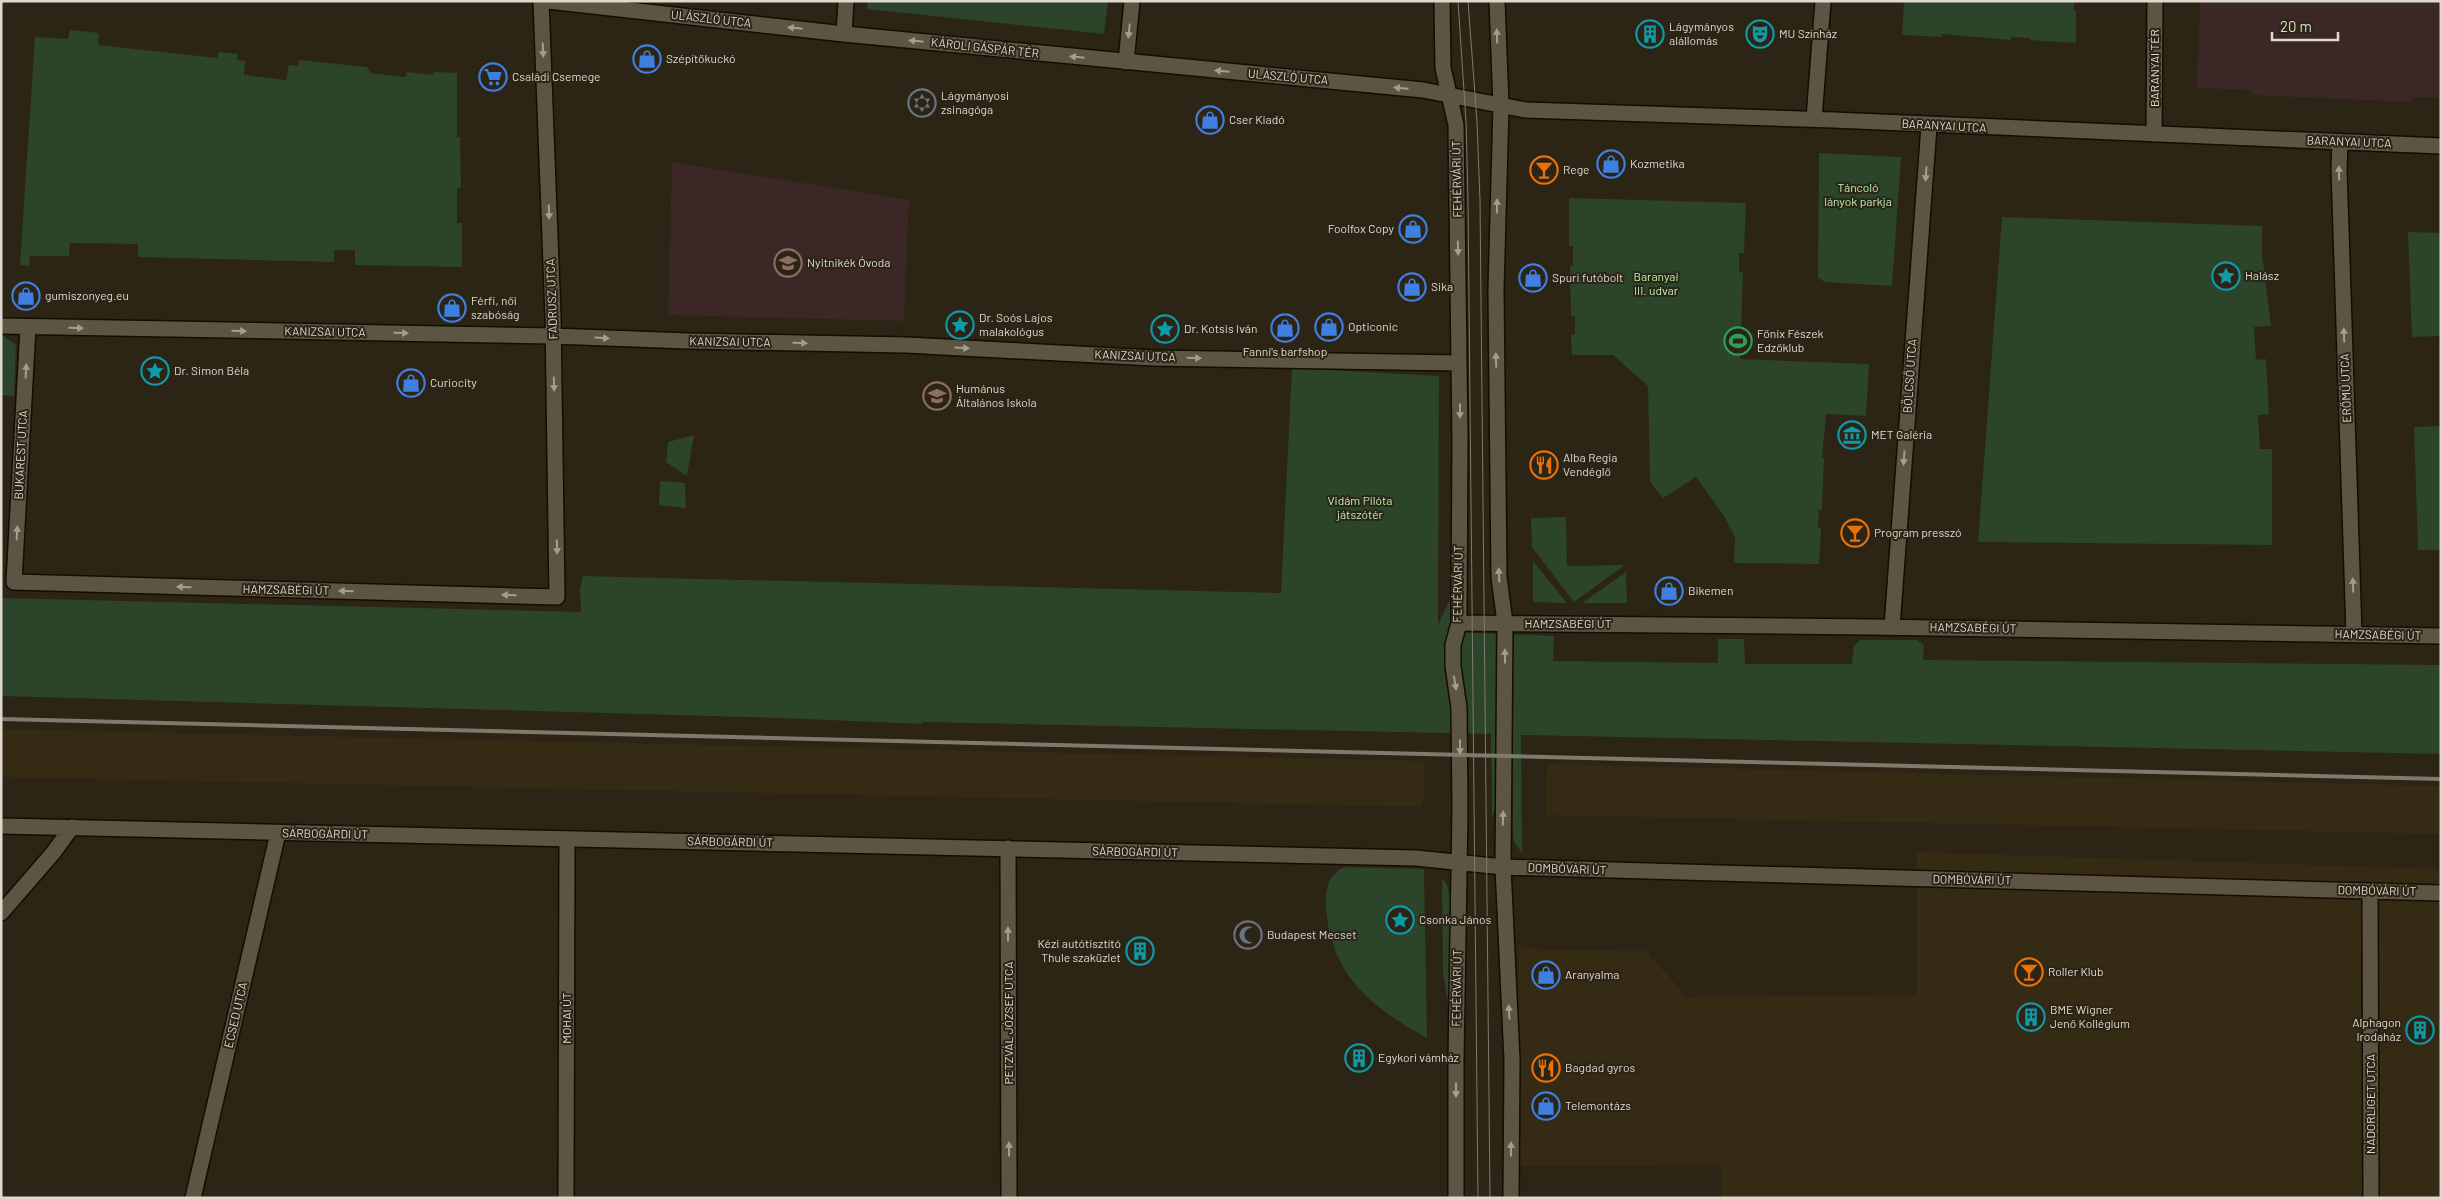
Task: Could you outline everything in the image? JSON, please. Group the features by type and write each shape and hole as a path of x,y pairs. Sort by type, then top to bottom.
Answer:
{"street":[{"name":"FADRUSZ UTCA","path":"541,1 554,336 557,597"},
{"name":"ULÁSZLÓ UTCA","path":"548,1 844,34"},
{"path":"844,34 846,1"},
{"path":"1126,62 1132,1"},
{"name":"FEHÉRVÁRI ÚT","path":"1442,1 1442,68 1456,125 1459,362 1459,623 1453,646 1453,666 1459,708 1456,1198"},
{"path":"1497,1 1501,106 1496,300 1498,577 1505,624 1503,867 1512,1060 1511,1198"},
{"path":"1814,119 1823,1"},
{"name":"BARANYAI TÉR","path":"2154,134 2155,1"},
{"name":"KÁROLI GÁSPÁR TÉR","path":"844,34 1126,62"},
{"name":"ULÁSZLÓ UTCA","path":"1126,62 1423,90 1449,95"},
{"name":"BARANYAI UTCA","path":"1449,95 1501,106 1537,111 1814,119 1928,126 2441,146"},
{"name":"BÖLCSŐ UTCA","path":"1892,627 1928,126"},
{"name":"ERŐMŰ UTCA","path":"2340,142 2339,178 2354,634"},
{"name":"KANIZSAI UTCA","path":"1,326 554,336 680,341 906,345 1154,358 1459,362"},
{"name":"BUKAREST UTCA","path":"14,582 28,327"},
{"name":"HAMZSABÉGI ÚT","path":"14,582 557,597"},
{"name":"HAMZSABÉGI ÚT","path":"1459,623 1892,627 2441,636"},
{"name":"SÁRBOGÁRDI ÚT","path":"1,826 1416,858 1503,867"},
{"path":"1,913 56,849 72,827"},
{"name":"ECSED UTCA","path":"193,1198 278,833"},
{"name":"MOHAI ÚT","path":"566,1198 567,839"},
{"name":"PETZVÁL JÓZSEF UTCA","path":"1008,848 1009,1198"},
{"name":"DOMBÓVÁRI ÚT","path":"1503,867 2441,892"},
{"name":"NÁDORLIGET UTCA","path":"2370,891 2371,1198"}],"shaded area":[{"path":"2200,1 2441,1 2441,98 2412,97 2412,102 2252,95 2251,90 2197,88"},
{"name":"Nyitnikék Óvoda","path":"672,162 909,200 904,321 668,315"},
{"path":"1,729 1425,761 1423,807 1,777"},
{"path":"1547,764 2441,786 2441,834 1546,815"},
{"path":"1917,852 2441,869 2441,1198 1722,1198 1722,1165 1517,1166 1519,946 1547,950 1648,951 1652,959 1681,989 1682,997 1917,995"}],"green space":[{"path":"868,1 1108,1 1104,34 867,9"},
{"path":"1904,1 2074,1 2074,10 2076,10 2076,43 2011,37 2011,40 1942,34 1942,37 1902,35"},
{"path":"70,30 99,33 98,45 217,58 219,52 238,54 237,60 245,61 244,75 286,80 289,65 298,66 299,60 367,67 371,73 405,77 407,72 433,75 434,72 457,73 457,137 460,137 461,187 457,188 457,223 462,223 462,267 355,265 355,250 334,250 334,262 138,257 138,244 70,243 69,256 30,256 29,266 20,265 35,37 68,39"},
{"name":"Táncoló lányok parkja","path":"1819,153 1901,157 1892,286 1825,282 1818,278"},
{"name":"Baranyai III. udvar","path":"1569,198 1746,203 1744,253 1739,253 1739,272 1743,272 1740,359 1869,364 1866,416 1826,414 1822,458 1824,458 1822,510 1819,510 1818,527 1821,528 1819,564 1734,563 1735,537 1724,516 1696,477 1663,498 1650,482 1648,386 1613,355 1572,355 1571,335 1575,334 1575,317 1571,316 1570,266 1573,266 1573,246 1569,246"},
{"path":"2002,217 2262,226 2262,254 2271,326 2254,327 2256,360 2266,359 2269,414 2258,415 2260,449 2272,449 2272,545 1978,542"},
{"path":"2408,232 2441,233 2441,336 2412,337"},
{"path":"1,334 16,345 14,396 1,395"},
{"name":"Vidám Pilóta játszótér","path":"1292,368 1439,376 1438,625 1453,592 1455,592 1451,632 1554,636 1553,661 1718,663 1718,639 1744,639 1745,664 1852,664 1854,646 1860,640 1917,640 1924,645 1923,660 2441,665 2441,754 1521,735 1522,853 1514,842 1513,832 1513,735 1496,735 1495,808 1492,818 1491,734 922,722 922,724 781,718 1,696 1,598 581,612 580,589 583,576 1281,593"},
{"path":"2441,426 2441,550 2418,550 2414,427"},
{"path":"694,435 687,476 666,462 668,442"},
{"path":"660,481 685,483 686,508 659,505"},
{"path":"1566,517 1567,566 1625,565 1574,602 1532,547 1531,518"},
{"path":"1533,561 1567,603 1533,602"},
{"path":"1626,572 1627,603 1582,603"},
{"path":"1344,867 1424,869 1427,1038 1371,1001 1345,970 1329,930 1326,906 1326,894 1329,883 1334,874"},
{"path":"1442,880 1448,887 1452,930 1451,998 1449,1008 1443,973"}],"tram line":[{"path":"1458,1 1466,121 1468,201 1478,1198"},
{"path":"1468,1 1477,122 1480,200 1490,1198"}],"railway":[{"path":"1,719 2441,779"}],"place":[{"name":"Lágymányos alállomás","path":"1650,34"},
{"name":"MU Színház","path":"1760,34"},
{"name":"Szépítőkuckó","path":"647,59"},
{"name":"Családi Csemege","path":"493,77"},
{"name":"Lágymányosi zsinagóga","path":"922,103"},
{"name":"Cser Kiadó","path":"1210,120"},
{"name":"Kozmetika","path":"1611,164"},
{"name":"Rege","path":"1544,170"},
{"name":"Foolfox Copy","path":"1413,229"},
{"name":"Nyitnikék Óvoda","path":"788,263"},
{"name":"Halász","path":"2226,276"},
{"name":"Spuri futóbolt","path":"1533,278"},
{"name":"Sika","path":"1412,287"},
{"name":"gumiszonyeg.eu","path":"26,296"},
{"name":"Férfi, női szabóság","path":"452,308"},
{"name":"Dr. Soós Lajos malakológus","path":"960,325"},
{"name":"Opticonic","path":"1329,327"},
{"name":"Fanni's barfshop","path":"1285,328"},
{"name":"Dr. Kotsis Iván","path":"1165,329"},
{"name":"Főnix Fészek Edzőklub","path":"1738,341"},
{"name":"Dr. Simon Béla","path":"155,371"},
{"name":"Curiocity","path":"411,383"},
{"name":"Humánus Általános Iskola","path":"937,396"},
{"name":"MET Galéria","path":"1852,435"},
{"name":"Alba Regia Vendéglő","path":"1544,465"},
{"name":"Program presszó","path":"1855,533"},
{"name":"Bikemen","path":"1669,591"},
{"name":"Csonka János","path":"1400,920"},
{"name":"Budapest Mecset","path":"1248,935"},
{"name":"Kézi autótisztító Thule szaküzlet","path":"1140,951"},
{"name":"Roller Klub","path":"2029,972"},
{"name":"Aranyalma","path":"1546,975"},
{"name":"BME Wigner Jenő Kollégium","path":"2031,1017"},
{"name":"Alphagon Irodaház","path":"2420,1030"},
{"name":"Egykori vámház","path":"1359,1058"},
{"name":"Bagdad gyros","path":"1546,1068"},
{"name":"Telemontázs","path":"1546,1106"}]}
